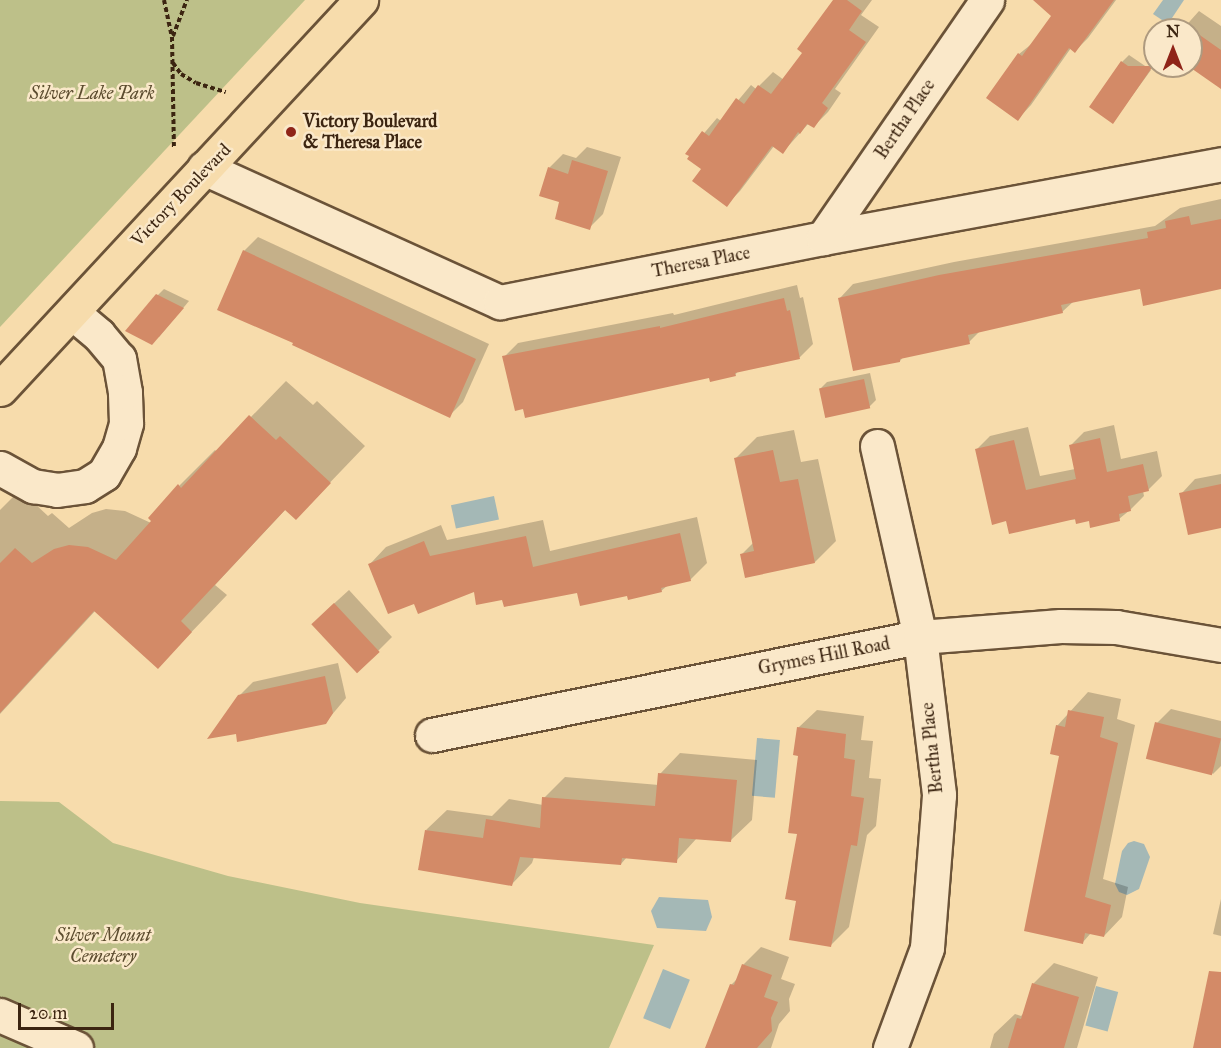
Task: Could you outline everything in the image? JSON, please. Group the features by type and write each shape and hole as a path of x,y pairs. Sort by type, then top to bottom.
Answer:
{"main road":[{"name":"Victory Boulevard","path":"0,389 361,0"}],"street":[{"name":"Bertha Place","path":"823,238 987,0"},
{"name":"Theresa Place","path":"204,168 500,302 823,238 1221,164"},
{"path":"0,468 33,486 57,490 85,486 104,474 119,448 126,423 125,392 119,359 99,335 72,312"},
{"name":"Bertha Place","path":"877,446 920,637 939,795 927,948 890,1048"},
{"name":"Grymes Hill Road","path":"432,735 920,637 1061,626 1116,627 1221,645"},
{"path":"0,1015 76,1048"}],"path":[{"path":"164,0 172,36 174,147"},
{"path":"172,36 187,0"},
{"path":"173,63 181,74 196,83 226,92"}],"green space":[{"name":"Silver Lake Park","path":"0,0 305,0 0,327"},
{"name":"Silver Mount Cemetery","path":"0,801 59,802 113,843 228,876 360,903 654,945 609,1048 0,1048"}],"shaded area":[{"path":"1163,0 1184,0 1172,18 1159,18 1153,14"},
{"path":"494,496 499,519 456,529 451,505"},
{"path":"757,738 780,740 775,798 752,796"},
{"path":"1134,841 1144,844 1150,857 1139,889 1127,895 1119,892 1115,884 1122,851 1128,843"},
{"path":"659,897 708,900 712,917 706,931 657,928 651,911"},
{"path":"663,969 690,980 670,1029 643,1018"},
{"path":"1096,986 1118,992 1108,1032 1085,1026"}],"building":[{"path":"833,0 847,0 862,11 849,30 866,42 822,103 828,108 814,128 807,124 800,134 798,132 783,154 772,146 727,207 692,181 701,169 687,159 689,156 685,154 702,131 709,136 736,98 744,104 758,85 771,94 802,53 797,49"},
{"path":"1033,0 1114,0 1075,53 1069,48 1018,121 986,98 1018,53 1022,56 1051,16"},
{"path":"1203,37 1221,50 1221,89 1203,76"},
{"path":"1121,61 1128,66 1143,66 1145,78 1113,124 1089,107"},
{"path":"572,160 608,171 590,230 555,219 559,202 539,196 548,167 568,174"},
{"path":"1189,216 1191,225 1221,219 1221,289 1143,306 1140,289 1061,305 1063,313 968,335 970,344 853,371 838,298 939,275 1148,238 1147,232 1166,228 1165,221"},
{"path":"243,250 476,359 450,418 292,345 293,343 217,310"},
{"path":"156,294 184,308 152,345 125,331"},
{"path":"784,298 787,311 790,310 800,359 735,373 736,376 710,382 709,378 525,418 523,409 515,411 502,356 660,326 660,328"},
{"path":"864,379 870,408 825,418 819,389"},
{"path":"249,415 276,440 280,436 331,483 296,520 285,510 181,621 192,632 158,669 94,611 0,713 0,563 15,548 32,563 54,549 69,545 88,547 116,560 151,521 148,518 178,484 181,488"},
{"path":"1100,438 1107,472 1143,464 1149,491 1128,496 1131,511 1119,514 1120,521 1090,528 1089,521 1076,524 1075,519 1009,534 1006,521 992,525 975,449 1014,440 1026,490 1076,479 1069,445"},
{"path":"773,450 780,482 798,479 815,563 745,578 740,554 754,551 734,458"},
{"path":"1221,484 1221,528 1188,535 1179,493"},
{"path":"680,533 691,581 661,588 662,592 628,600 627,596 580,606 577,593 504,607 502,600 476,605 474,592 418,614 414,604 388,614 368,564 424,541 430,556 526,536 533,567"},
{"path":"334,603 380,652 357,673 311,624"},
{"path":"325,676 333,713 326,724 237,742 236,734 207,739 238,695"},
{"path":"1068,710 1104,717 1100,737 1118,743 1085,897 1111,905 1104,937 1085,933 1083,944 1024,931 1059,756 1050,754 1056,725 1065,727"},
{"path":"1155,722 1221,738 1212,775 1146,759"},
{"path":"797,727 846,734 844,758 855,760 851,796 864,798 857,846 851,845 831,947 789,940 796,901 785,899 797,834 788,833 798,756 793,755"},
{"path":"658,773 737,780 731,842 679,838 677,863 622,858 621,865 520,857 512,886 418,870 425,830 483,838 486,819 540,828 542,797 655,806"},
{"path":"742,964 772,975 764,997 778,1002 771,1018 772,1031 757,1048 705,1048 730,984 734,985"},
{"path":"1209,971 1221,972 1221,1048 1193,1048"},
{"path":"1032,983 1079,997 1064,1048 1008,1048 1017,1018 1021,1019"}],"place":[{"name":"Victory Boulevard & Theresa Place","path":"291,132"}]}
